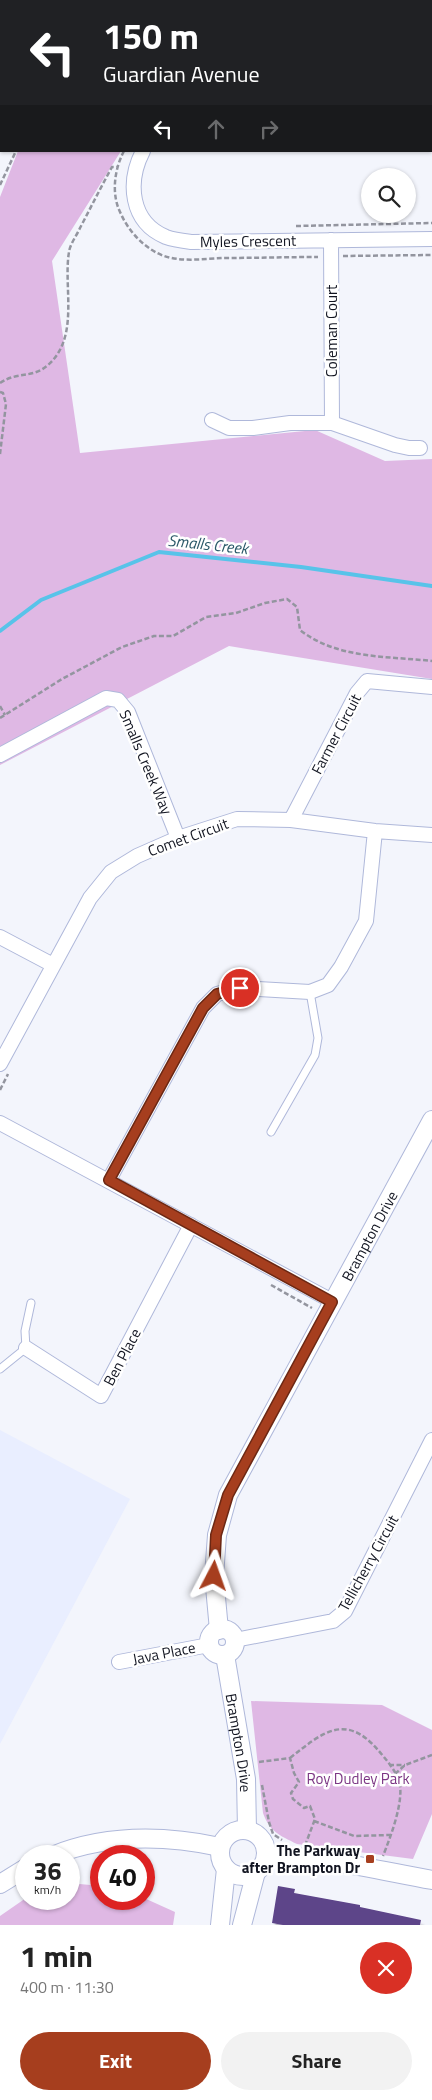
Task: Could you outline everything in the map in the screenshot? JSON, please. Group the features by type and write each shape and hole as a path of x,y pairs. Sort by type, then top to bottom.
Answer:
{"street":[{"name":"Myles Crescent","path":"143,152 136,167 133,183 135,204 149,226 167,237 192,242 432,238"},
{"name":"Coleman Court","path":"331,240 332,423"},
{"path":"212,420 229,428 253,428 290,423 332,423 396,445 420,448"},
{"name":"Farmer Circuit","path":"291,820 357,693 367,681 432,687"},
{"name":"Smalls Creek Way","path":"0,756 106,698 118,700 128,712 178,838"},
{"name":"Comet Circuit","path":"5,1068 52,965 90,898 111,872 137,856 178,838 236,819 291,820 375,831 432,835"},
{"path":"109,1180 203,1008 217,994 240,988 310,992 328,985 341,968 366,921 375,831"},
{"path":"0,937 52,965"},
{"name":"Brampton Drive","path":"220,1630 214,1576 216,1535 228,1495 432,1120"},
{"path":"0,1123 109,1180 332,1302"},
{"name":"Ben Place","path":"26,1348 101,1396 191,1225"},
{"name":"Tellicherry Circuit","path":"230,1648 333,1620 345,1611 432,1440"},
{"path":"220,1630 231,1633 230,1648 215,1653 209,1645 212,1634 220,1630"},
{"name":"Java Place","path":"120,1662 209,1645"},
{"name":"Brampton Drive","path":"230,1648 246,1779 247,1830"},
{"path":"272,1856 254,1832 247,1830 240,1830 227,1835 220,1847 220,1859 226,1870 237,1876 251,1875 272,1856 334,1862 432,1880"},
{"path":"80,1847 97,1842 134,1838 195,1842 220,1847"},
{"path":"220,1925 226,1870"},
{"path":"242,1925 256,1872"},
{"path":"0,1884 15,1875"}],"lane":[{"path":"271,1132 315,1055 318,1038 310,992"},
{"path":"0,1369 26,1348 25,1331 30,1303"}],"path":[{"path":"0,184 16,152"},
{"path":"0,383 10,376 35,374 50,364 61,346 68,328 69,250 112,168 118,167"},
{"path":"294,226 432,223"},
{"path":"0,392 3,393 6,404 0,454"},
{"path":"0,718 62,679 122,647 154,636 173,636 206,617 236,614 265,603 287,599 298,608 300,630 312,639 344,652 432,661"},
{"path":"0,706 5,715"},
{"path":"0,1090 5,1068"},
{"path":"260,1770 259,1762 290,1758 318,1736 340,1729 351,1729 367,1737 400,1782 399,1805 383,1857"},
{"path":"389,1765 405,1765 432,1755"},
{"path":"290,1758 294,1774 299,1782 291,1792 293,1799 304,1808 310,1806 314,1813 314,1821 306,1844"},
{"path":"395,1774 405,1765"},
{"path":"261,1779 268,1822 273,1834 283,1840 272,1856"},
{"path":"314,1821 354,1836 391,1835"}],"shaded area":[{"path":"0,1430 130,1499 0,1744"}],"green space":[{"path":"18,152 120,152 52,261 80,453 315,430 385,461 432,459 432,679 229,646 0,765 0,197"},
{"name":"Roy Dudley Park","path":"251,1701 382,1705 432,1730 432,1814 413,1859 297,1844 272,1829 263,1813"},
{"path":"80,1884 90,1885 90,1910 155,1910 155,1903 175,1912 173,1925 0,1925 0,1916 15,1906 15,1910 80,1910"}],"building":[{"path":"278,1886 295,1889 294,1893 360,1905 360,1907 421,1920 420,1925 283,1925 272,1923"}],"waterway":[{"name":"Smalls Creek","path":"0,631 41,600 159,552 301,567 432,586"}],"place":[{"name":"The Parkway after Brampton Dr","path":"370,1859"}],"route":[{"path":"214,1576 216,1535 228,1495 332,1302 109,1180 203,1008 217,994 240,988"}]}
